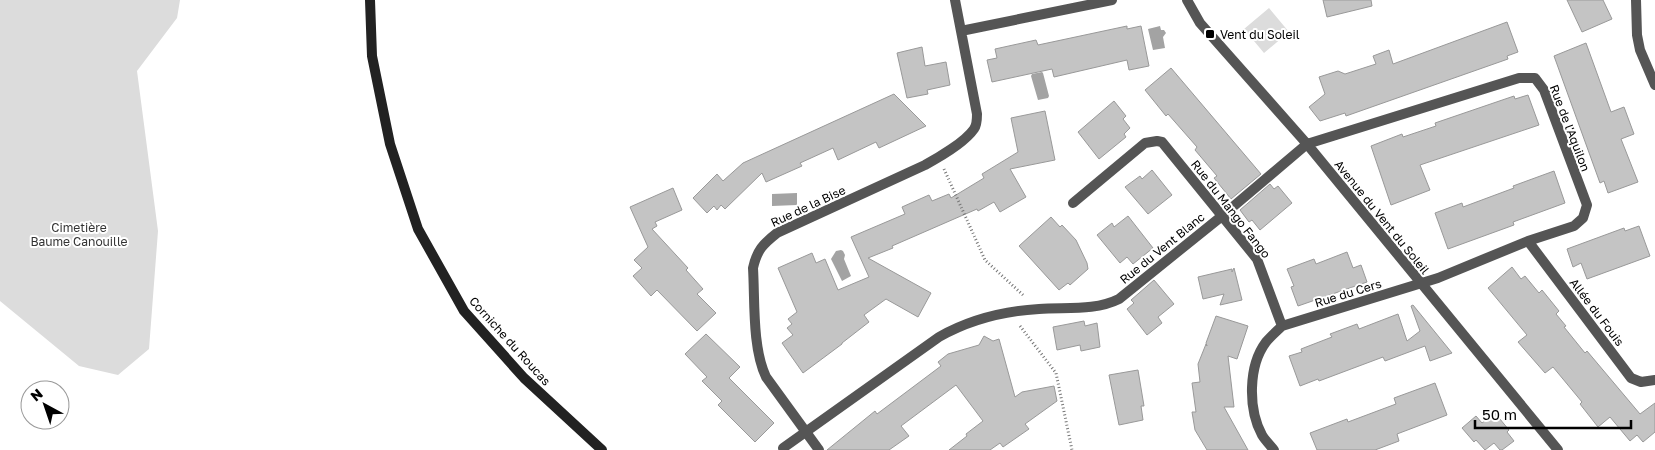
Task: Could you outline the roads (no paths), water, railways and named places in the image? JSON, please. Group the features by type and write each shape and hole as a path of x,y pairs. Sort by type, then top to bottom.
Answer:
{"main road":[{"name":"Corniche du Roucas","path":"370,0 372,56 390,144 418,228 464,311 524,378 602,450"}],"street":[{"name":"Rue de la Bise","path":"819,450 766,377 760,364 753,268 756,255 762,246 777,233 925,166 948,152 974,130 977,114 955,0"},
{"path":"961,31 1112,0"},
{"name":"Avenue du Vent du Soleil","path":"1187,0 1200,23 1307,144 1558,450"},
{"path":"1636,0 1640,50 1655,85"},
{"name":"Rue de l'Aquilon","path":"1307,144 1520,78 1535,78 1544,90 1587,205 1583,218 1574,226 1528,241 1420,284"},
{"name":"Rue du Mango Fango","path":"1073,203 1145,143 1162,142 1257,259 1282,326"},
{"name":"Rue du Vent Blanc","path":"805,432 939,337 955,328 983,318 1011,313 1037,309 1096,306 1109,304 1119,299 1307,144"},
{"name":"Allée du Fouis","path":"1528,241 1630,378 1641,382 1655,380"},
{"name":"Rue du Cers","path":"1282,326 1420,284"},
{"path":"1274,450 1262,436 1257,422 1252,402 1253,378 1257,360 1266,343 1282,326"},
{"path":"783,448 805,432"}],"place":[{"name":"Vent du Soleil","path":"1210,34"}],"park label":[{"name":"Cimetière Baume Canouille","path":"79,234"}]}
